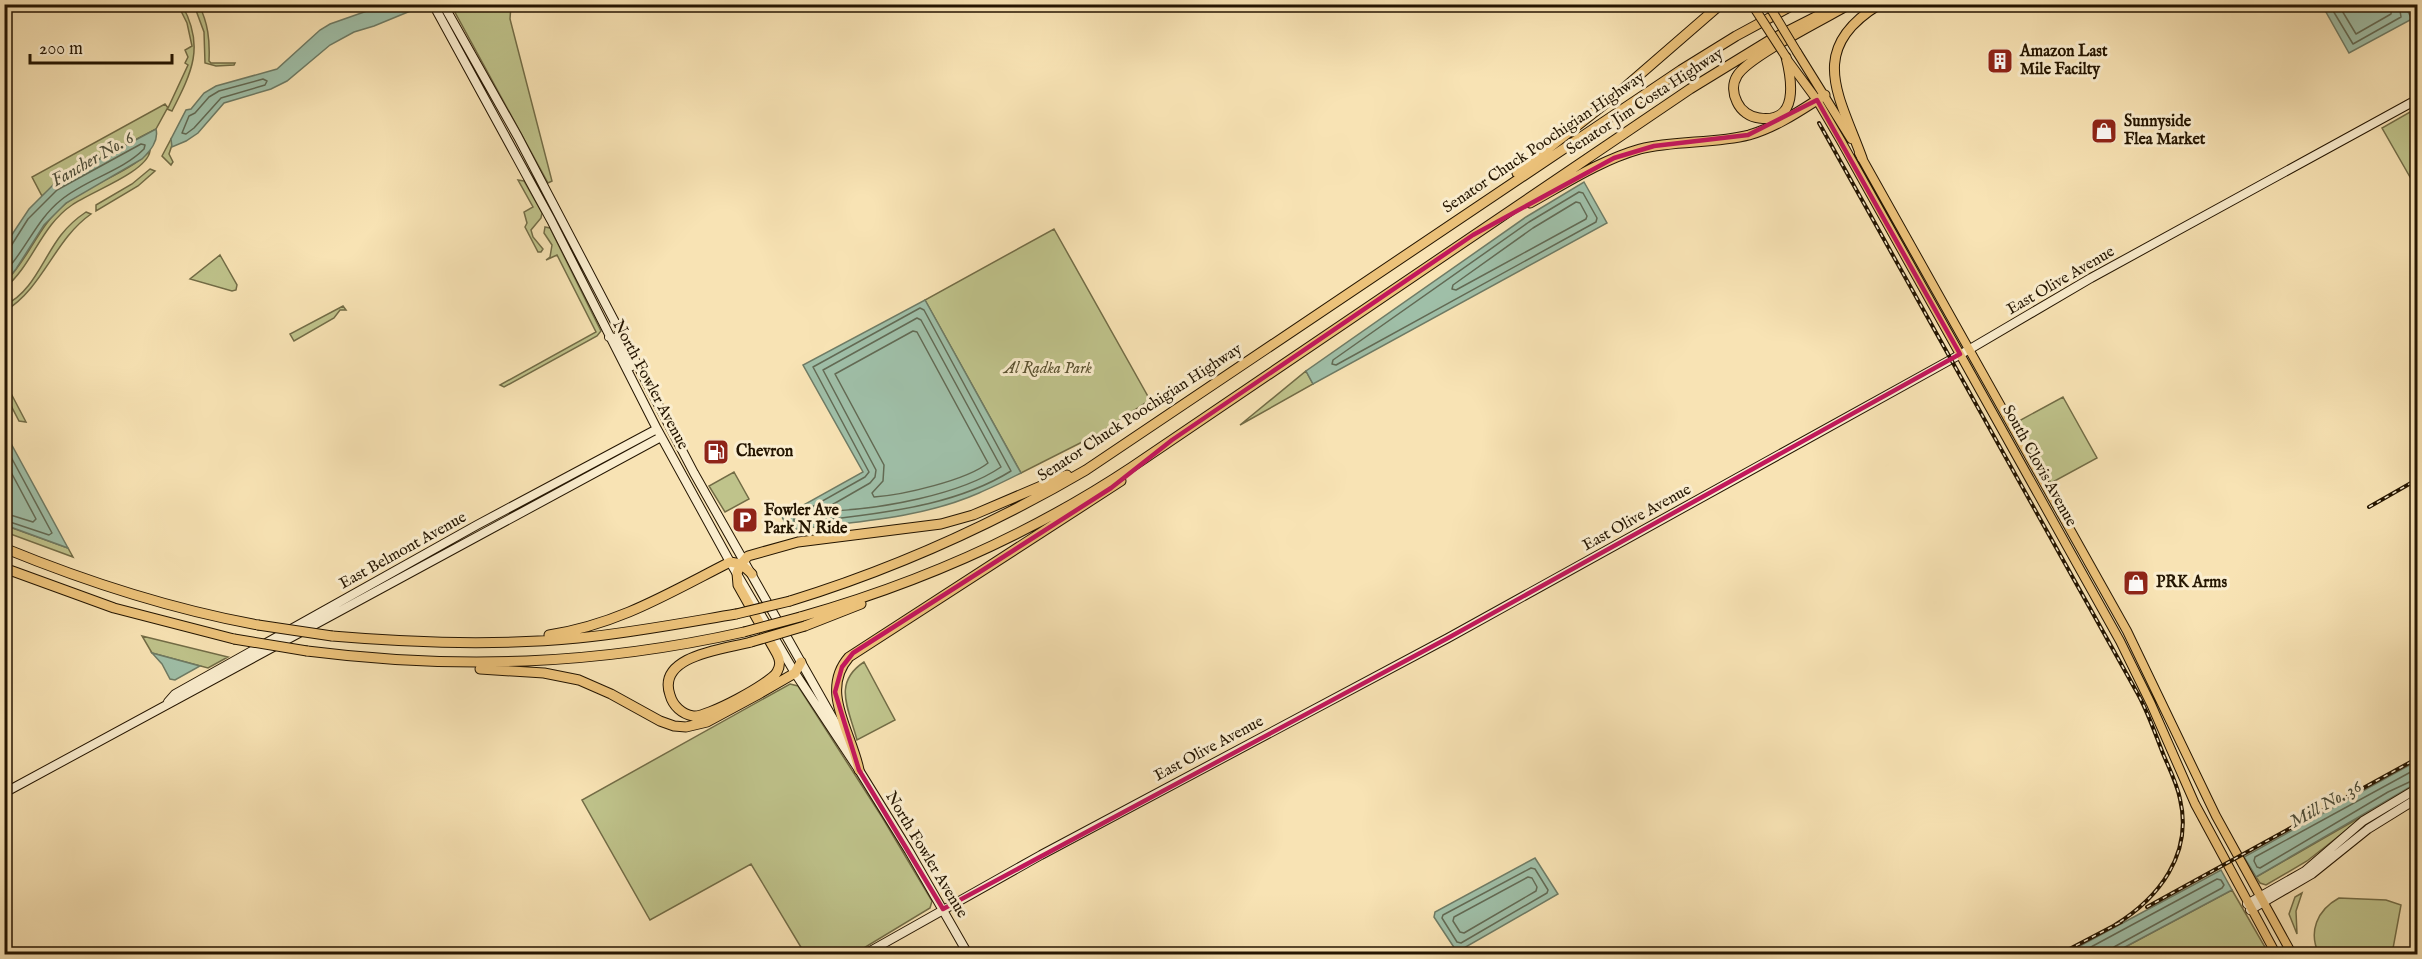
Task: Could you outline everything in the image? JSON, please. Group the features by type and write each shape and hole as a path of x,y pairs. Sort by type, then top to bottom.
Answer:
{"highway":[{"path":"1460,218 1616,96 1722,4"},
{"name":"Senator Chuck Poochigian Highway","path":"4,548 130,594 185,610 258,625 332,636 472,642 588,637 646,630 736,614 790,601 865,577 951,541 1038,497 1112,453 1681,70 1736,36 1795,4"},
{"name":"Senator Jim Costa Highway","path":"1473,235 1713,74 1770,40 1841,4"},
{"path":"1786,57 1792,88 1786,108 1771,118 1761,118 1746,113 1739,105 1735,95 1735,80 1740,71 1766,52 1850,4"},
{"path":"1862,158 1836,87 1835,61 1841,41 1849,28 1860,17 1880,4"},
{"path":"738,565 738,585 777,654 780,662 778,670 769,680 707,714 693,716 681,711 674,704 669,693 668,684 671,674 682,662 751,642 805,626 866,602 985,549 1063,509 1114,479 1473,235 1614,158 1654,146 1748,135 1776,125 1826,94"},
{"path":"859,770 855,748 845,726 835,692 839,674 849,657 1101,495 1135,471 1172,440"},
{"path":"472,642 551,635 602,623 738,565 748,556 798,542 843,535 911,530 973,515 1112,453"},
{"path":"738,565 752,574"},
{"path":"4,568 146,618 234,639 307,651 415,661 480,664 594,657 677,646 800,617 906,583"},
{"path":"415,661 568,678 599,688 660,721 680,727 707,722 795,673 801,662"}],"main road":[{"name":"North Fowler Avenue","path":"433,4 551,220 659,433 738,565"},
{"name":"North Fowler Avenue","path":"443,4 496,99 694,473 738,565 795,673 859,770 968,954"},
{"name":"South Clovis Avenue","path":"1768,4 1826,94 2127,631 2241,863 2292,954"},
{"name":"South Clovis Avenue","path":"1754,7 1817,100 1841,141 2120,641 2151,704 2195,804 2235,882 2276,954"},
{"path":"461,57 469,59 484,86 496,99"},
{"name":"East Olive Avenue","path":"865,954 1225,755 1448,638 1970,349 2091,278 2418,99"},
{"path":"1841,141 1856,159 1879,199 1886,201"},
{"path":"609,337 616,338 634,368 643,378"},
{"name":"East Belmont Avenue","path":"4,793 167,703 179,700 659,433"},
{"name":"North Fowler Avenue","path":"752,574 849,746 859,770"},
{"path":"2262,900 2305,871 2363,821 2418,788"},
{"path":"2361,834 2362,828 2407,794"},
{"path":"2249,907 2318,869 2361,834 2418,798"}],"highlighted area":[{"path":"1817,100 1960,354 1448,638 943,909 859,770 835,692 842,667 853,653 1111,488 1172,440 1473,235 1614,158 1654,146 1748,135"}],"green space":[{"path":"178,5 182,5 189,20 194,46 190,71 172,111 167,109 156,129 68,175 42,196 32,177 165,104 168,108 188,65 185,63 188,57 185,50 192,46 187,23"},
{"path":"194,5 199,5 206,25 209,39 209,61 211,63 235,63 234,65 216,66 205,63 204,32"},
{"path":"451,5 511,5 510,19 552,181 548,183"},
{"path":"2417,108 2417,182 2414,184 2382,128"},
{"path":"171,139 173,142 169,154 173,162 171,165 162,156"},
{"path":"150,151 147,159 129,174 80,200 61,214 52,223 23,268 5,288 5,282 21,263 55,213 74,197 130,166"},
{"path":"150,169 155,171 138,186 96,211 96,205 132,184"},
{"path":"518,180 524,181 542,213 541,218 531,230 533,237 543,249 541,252 538,252 525,227 527,223 524,212 533,207"},
{"path":"86,212 91,214 67,237 40,277 18,301 5,311 5,305 23,292 64,232"},
{"path":"545,227 550,228 601,331 597,336 504,387 500,385 596,332 557,255 546,260 550,257 552,245 544,233"},
{"name":"Al Radka Park","path":"1054,229 1150,400 1100,433 1021,473 925,300"},
{"path":"220,255 237,285 236,290 232,291 190,279"},
{"path":"343,306 346,310 340,310 334,318 294,341 290,334"},
{"path":"1306,371 1313,384 1240,425"},
{"path":"5,382 26,422 19,421 5,394"},
{"path":"2063,397 2097,458 2051,483 2017,422"},
{"path":"734,472 749,499 725,512 709,486"},
{"path":"4,525 68,548 73,557 5,532"},
{"path":"142,636 228,657 208,668 152,653"},
{"path":"864,662 895,720 857,740 847,707 846,688 848,679 854,670"},
{"path":"790,684 798,686 882,817 932,901 930,908 854,954 805,954 751,864 650,920 582,800"},
{"path":"2371,811 2307,861 2266,885 2260,883 2256,877"},
{"path":"2232,890 2269,954 2112,954"},
{"path":"2302,893 2296,911 2297,934 2289,914 2295,897"},
{"path":"2339,898 2386,900 2401,905 2392,954 2319,954 2314,938 2317,922 2325,909"}],"water":[{"path":"384,5 425,5 354,32 330,45 287,81 271,89 224,103 198,133 172,147 171,139 186,110 191,109 204,93 216,86 277,69 320,30 330,24"},
{"path":"2322,5 2404,5 2412,19 2349,53"},
{"path":"156,129 155,142 142,159 66,203 44,225 5,282 5,245 29,209 53,185"},
{"path":"1584,182 1607,223 1313,384 1306,371 1526,217"},
{"path":"925,300 1021,473 957,502 933,509 886,518 789,530 782,517 863,472 803,365"},
{"path":"5,431 8,438 68,548 5,525"},
{"path":"152,653 200,666 175,680 170,679 162,664"},
{"path":"2417,761 2417,783 2256,877 2244,857"},
{"path":"1535,858 1558,894 1457,952 1434,917 1435,912"},
{"path":"2221,870 2232,890 2112,954 2065,954"}],"railway":[{"path":"1819,123 2139,696 2175,782 2183,819 2182,838 2177,856 2169,872 2146,902 2115,925"},
{"path":"2369,507 2418,479"},
{"path":"2147,907 2418,758"},
{"path":"2060,954 2121,922"}],"place":[{"name":"Amazon Last Mile Facilty","path":"2000,61"},
{"name":"Sunnyside Flea Market","path":"2104,131"},
{"name":"Chevron","path":"716,452"},
{"name":"Fowler Ave Park N Ride","path":"745,520"},
{"name":"PRK Arms","path":"2136,583"}],"water label":[{"name":"Fancher No. 6","path":"93,160"},
{"name":"Mill No. 36","path":"2326,805"}]}
